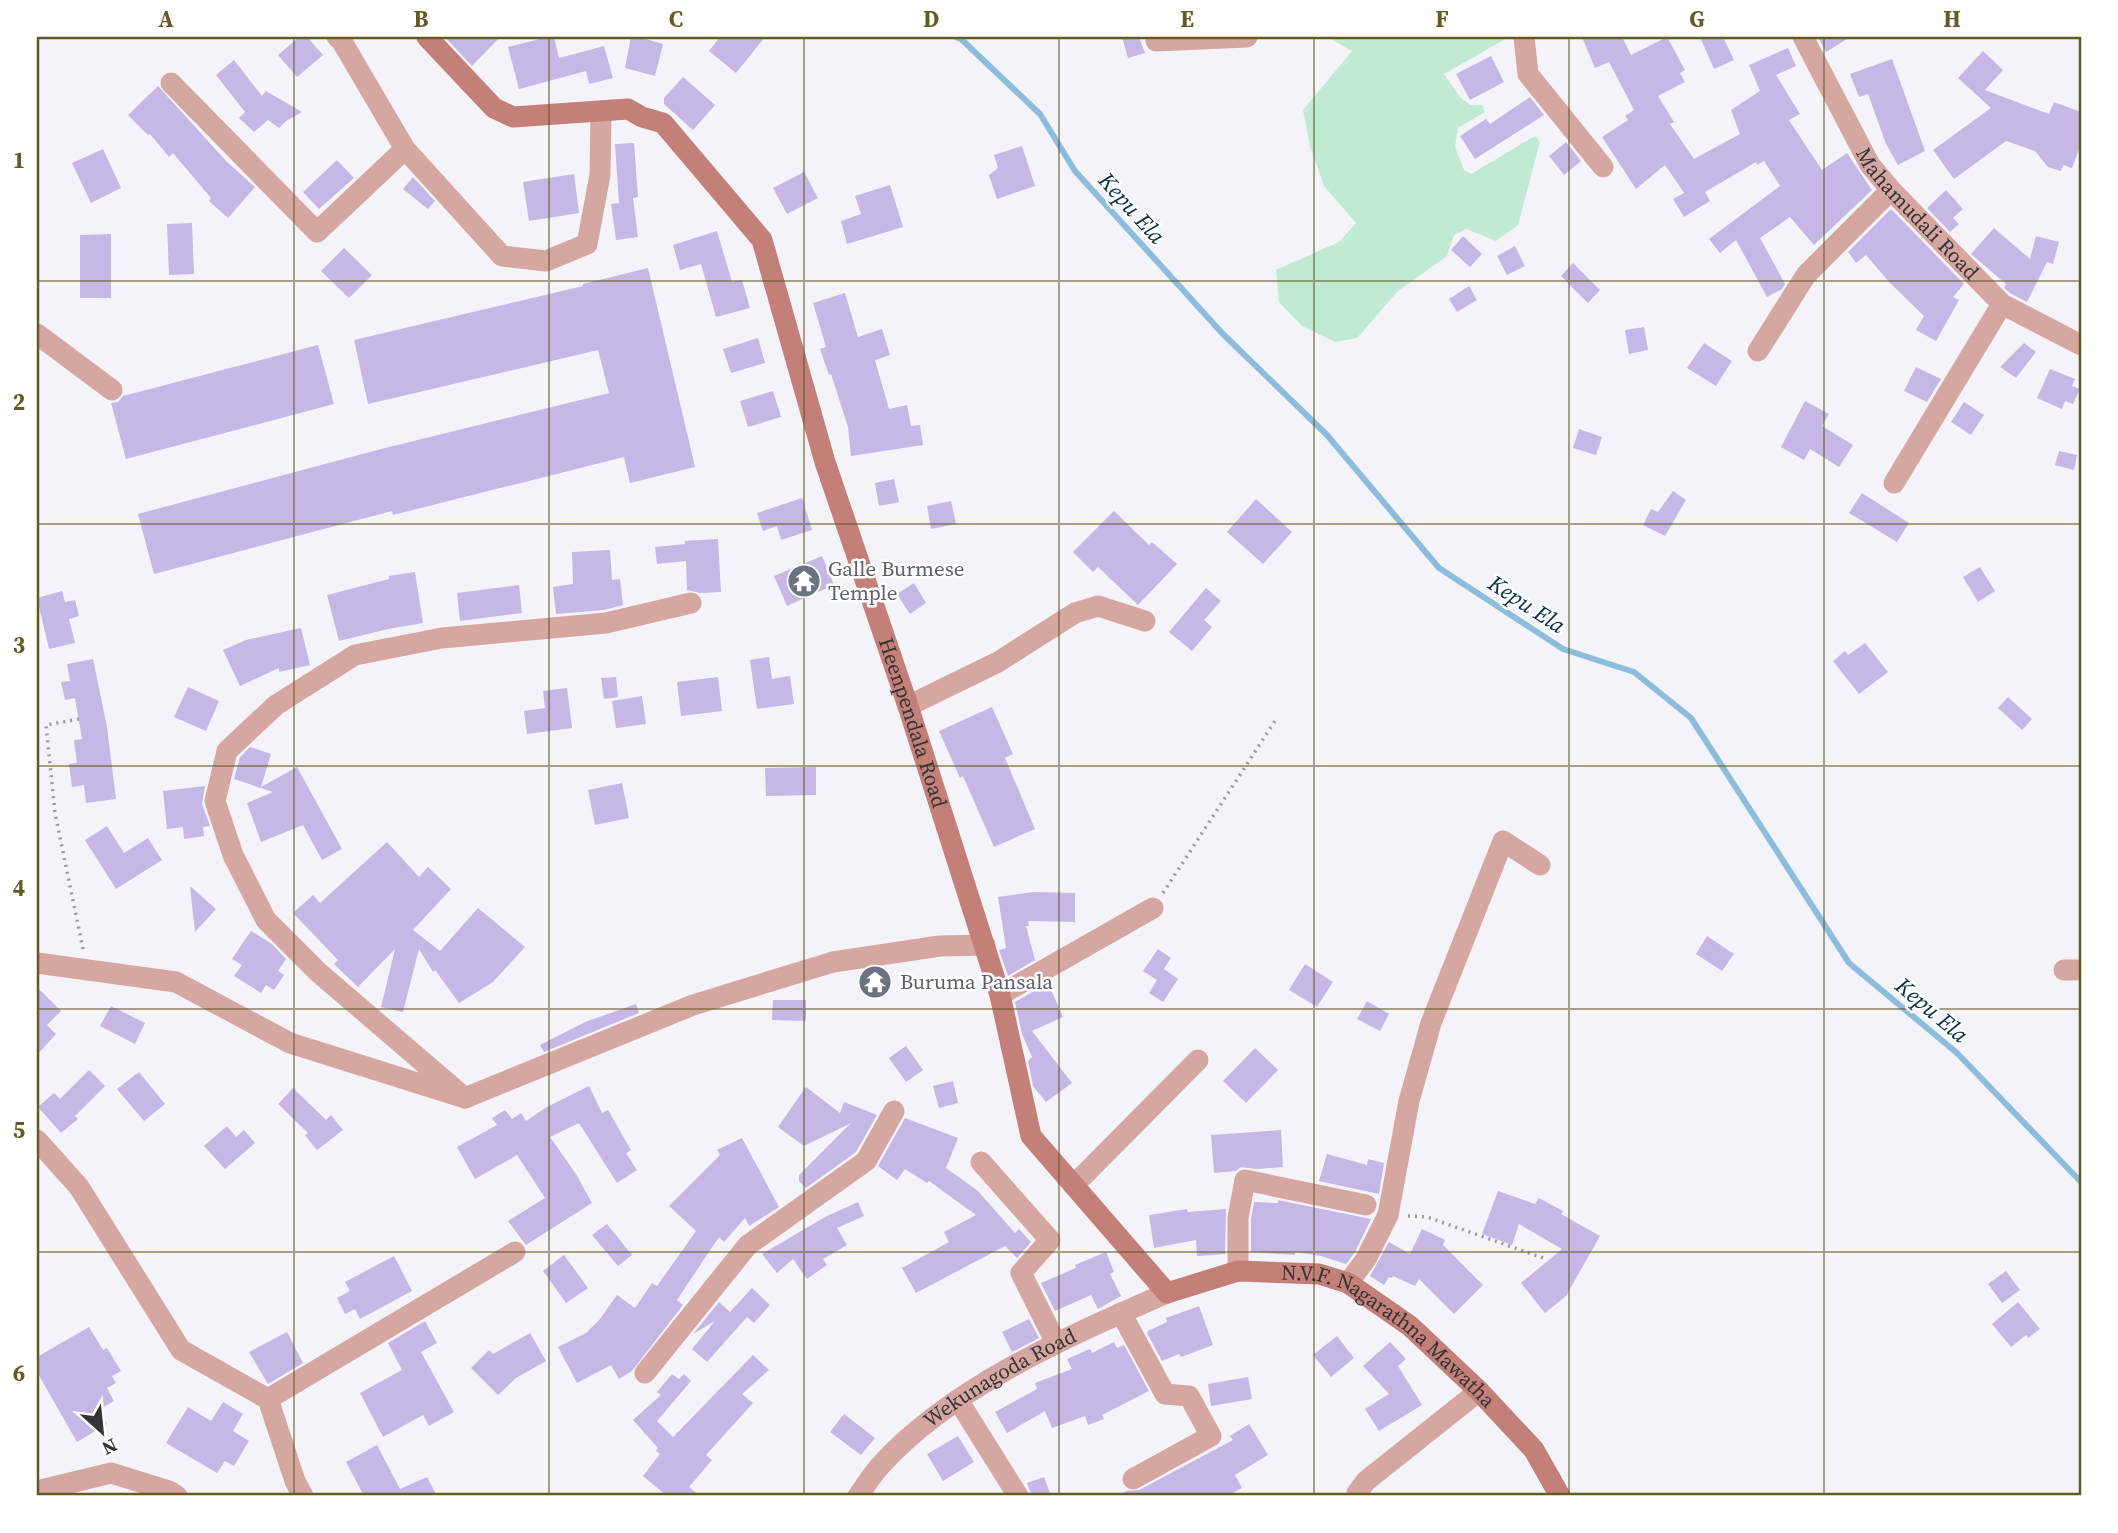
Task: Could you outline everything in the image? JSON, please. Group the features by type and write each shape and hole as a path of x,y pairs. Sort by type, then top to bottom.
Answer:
{"street":[{"path":"337,37 405,149 502,256 546,261 587,244 600,175 601,111"},
{"name":"Heenpendala Road","path":"427,37 494,108 513,117 628,109 642,117 663,123 762,240 825,463 985,944 1000,995 1031,1136 1167,1293"},
{"path":"1156,41 1247,37"},
{"path":"1524,37 1528,74 1603,167"},
{"name":"Mahamudali Road","path":"1803,37 1870,165 1891,190 2002,304 2081,345"},
{"path":"171,83 317,232 405,149"},
{"path":"1758,351 1807,275 1891,190"},
{"path":"1894,483 2002,304"},
{"path":"37,334 112,390"},
{"path":"465,1098 318,972 266,920 233,855 215,801 227,751 276,705 355,655 442,638 606,623 691,603"},
{"path":"908,706 998,662 1075,613 1098,606 1145,621"},
{"path":"1348,1283 1366,1259 1388,1215 1409,1101 1431,1023 1503,841 1541,865"},
{"path":"1000,995 1153,908"},
{"path":"37,963 176,982 290,1043 465,1098 693,1005 833,962 940,946 985,944"},
{"path":"1074,1185 1198,1060"},
{"path":"645,1373 748,1245 866,1161 894,1111"},
{"path":"37,1140 79,1187 181,1350 268,1399 295,1481 303,1496"},
{"path":"981,1162 1050,1240 1021,1273 1056,1343"},
{"path":"1238,1271 1238,1218 1245,1180 1366,1205"},
{"path":"268,1399 515,1252"},
{"name":"N.V.F. Nagarathna Mawatha","path":"1167,1293 1238,1271 1319,1274 1348,1283 1410,1326 1479,1391 1534,1450 1560,1496"},
{"name":"Wekunagoda Road","path":"858,1496 879,1467 918,1429 958,1400 1056,1343 1167,1293"},
{"path":"1121,1313 1166,1394 1189,1396 1211,1436 1133,1479"},
{"path":"1357,1496 1366,1481 1479,1391"},
{"path":"958,1400 1018,1496"},
{"path":"37,1491 111,1474 169,1490 177,1496"}],"path":[{"path":"79,719 46,725 55,813 87,969"},
{"path":"1153,908 1275,722"},
{"path":"1388,1215 1427,1217 1546,1258"}],"green space":[{"path":"1327,37 1509,37 1444,74 1460,97 1470,105 1482,105 1485,112 1458,128 1455,147 1464,170 1471,174 1535,136 1540,142 1518,225 1496,241 1466,229 1454,235 1447,256 1398,291 1357,338 1335,342 1302,326 1279,302 1276,270 1339,242 1356,223 1324,186 1310,146 1303,110 1352,51"}],"building":[{"path":"299,37 307,37 323,55 297,77 278,55"},
{"path":"445,37 500,37 472,66"},
{"path":"554,37 559,58 604,46 613,78 589,84 586,71 519,89 508,47"},
{"path":"631,37 663,44 655,76 625,68"},
{"path":"720,37 765,37 736,73 709,51"},
{"path":"1122,37 1139,37 1145,53 1128,58"},
{"path":"1582,37 1622,37 1631,55 1667,37 1685,70 1680,73 1685,82 1658,96 1674,122 1670,124 1694,159 1740,134 1731,110 1760,91 1749,65 1788,48 1796,66 1776,75 1800,114 1789,120 1822,170 1847,153 1872,190 1814,245 1790,217 1760,238 1785,284 1782,289 1767,297 1736,240 1720,253 1709,239 1780,186 1764,161 1757,165 1756,162 1705,192 1710,201 1684,217 1673,199 1684,193 1665,165 1636,189 1602,137 1628,120 1625,116 1634,110 1609,62 1595,68"},
{"path":"1700,37 1723,37 1734,60 1714,69"},
{"path":"1818,37 1850,37 1826,52"},
{"path":"1983,51 2003,70 1985,90 2049,114 2054,102 2081,112 2081,144 2072,168 2063,165 2061,171 2048,167 2035,151 2006,141 1954,179 1933,150 1991,108 1958,78"},
{"path":"1491,56 1504,82 1470,100 1456,74"},
{"path":"1892,59 1925,151 1898,165 1886,144 1868,94 1859,97 1850,74"},
{"path":"234,60 262,96 266,91 302,112 279,128 268,120 254,132 239,118 245,112 216,75"},
{"path":"683,77 715,105 693,130 664,104 664,98"},
{"path":"158,86 227,162 255,187 228,218 209,201 211,198 173,153 169,157 150,134 128,115"},
{"path":"1530,97 1544,115 1475,159 1460,136 1486,119 1490,124"},
{"path":"1566,142 1581,161 1564,175 1549,156"},
{"path":"634,143 638,197 633,198 638,237 616,240 611,204 619,203 615,144"},
{"path":"1022,146 1035,186 997,199 989,175 998,168 994,155"},
{"path":"103,149 121,188 91,203 72,163"},
{"path":"337,160 354,178 319,209 303,192"},
{"path":"804,172 818,198 787,214 773,188"},
{"path":"574,174 579,213 529,221 523,182"},
{"path":"413,177 435,201 428,209 403,189"},
{"path":"890,185 903,227 847,244 841,221 861,214 855,196"},
{"path":"1946,190 1963,209 1953,218 1959,224 1950,232 1927,208"},
{"path":"1891,209 1964,284 1953,297 1959,300 1936,341 1916,330 1924,316 1866,255 1856,263 1848,252"},
{"path":"192,223 194,274 169,275 167,224"},
{"path":"1994,228 2030,259 2036,236 2059,242 2053,264 2047,262 2027,302 2004,288 2006,284 1971,254"},
{"path":"717,231 732,282 742,280 750,308 716,317 701,264 680,270 673,245"},
{"path":"111,234 111,298 80,298 80,235"},
{"path":"1463,236 1482,254 1470,267 1451,250"},
{"path":"1515,246 1525,266 1507,275 1497,256"},
{"path":"344,248 372,275 349,298 321,271"},
{"path":"1573,263 1600,290 1588,303 1561,276"},
{"path":"648,268 695,467 630,483 624,457 393,515 392,511 154,574 138,514 381,449 609,393 598,350 368,404 354,340"},
{"path":"1469,286 1477,300 1457,312 1449,299"},
{"path":"845,293 858,337 882,329 890,355 875,360 889,409 907,405 911,426 920,425 923,445 851,456 848,427 820,349 826,347 813,303"},
{"path":"1644,327 1648,350 1629,354 1625,330"},
{"path":"758,338 765,363 731,373 723,349"},
{"path":"1704,343 1732,361 1716,386 1687,368"},
{"path":"2024,343 2036,352 2016,378 2000,367"},
{"path":"318,345 334,404 126,459 111,403 118,402 123,396"},
{"path":"1916,367 1941,379 1927,402 1904,391"},
{"path":"2050,369 2075,379 2072,386 2080,389 2073,404 2065,401 2062,409 2037,398"},
{"path":"773,391 781,417 748,427 740,401"},
{"path":"1805,401 1829,414 1822,426 1853,445 1839,467 1810,449 1804,460 1781,447"},
{"path":"1964,402 1984,415 1971,435 1951,422"},
{"path":"1579,429 1602,437 1596,455 1573,448"},
{"path":"2059,451 2077,455 2074,470 2055,465"},
{"path":"894,479 899,502 879,506 875,483"},
{"path":"1673,491 1686,500 1665,536 1643,525 1651,509 1658,512"},
{"path":"1862,493 1909,523 1897,542 1849,513"},
{"path":"802,498 812,530 781,540 777,526 763,531 757,513"},
{"path":"1256,499 1292,532 1263,564 1227,532"},
{"path":"951,501 956,524 931,529 927,506"},
{"path":"1114,511 1149,545 1152,542 1177,564 1138,605 1098,567 1093,572 1073,552"},
{"path":"718,539 721,592 700,593 687,590 686,561 657,564 655,547 685,544 685,541"},
{"path":"610,550 612,580 620,579 623,605 604,610 556,614 553,587 573,584 572,552"},
{"name":"Galle Burmese Temple","path":"822,556 834,585 787,606 774,576"},
{"path":"1980,567 1995,591 1978,602 1963,577"},
{"path":"415,572 423,623 339,641 327,595 389,579 389,576"},
{"path":"914,583 926,603 910,614 897,594"},
{"path":"519,585 522,613 460,621 457,593"},
{"path":"1206,588 1221,601 1204,620 1212,627 1192,651 1169,632"},
{"path":"62,591 65,602 75,600 79,616 69,619 75,643 49,649 37,598"},
{"path":"301,628 310,665 279,672 279,668 240,686 223,650 246,640"},
{"path":"1865,643 1888,672 1859,694 1833,661 1845,651 1848,655"},
{"path":"769,657 772,679 790,676 794,704 757,709 750,660"},
{"path":"93,659 107,727 116,799 86,803 84,785 72,787 69,764 77,763 74,740 82,739 75,698 65,700 61,682 70,681 67,664"},
{"path":"616,677 618,697 604,699 601,678"},
{"path":"718,677 722,711 681,716 677,682"},
{"path":"188,687 219,701 206,731 174,717"},
{"path":"567,688 572,728 527,734 524,711 545,708 543,691"},
{"path":"642,696 646,724 616,728 612,701"},
{"path":"2008,697 2032,719 2022,730 1998,708"},
{"path":"992,707 1013,754 1005,758 1035,829 994,847 963,776 960,778 939,731"},
{"path":"250,747 271,754 261,787 297,767 342,849 322,860 303,825 261,842 247,803 273,792 234,779 240,757"},
{"path":"816,767 816,795 766,796 765,768"},
{"path":"622,783 629,818 595,825 588,790"},
{"path":"205,786 202,804 210,826 203,827 204,836 184,839 183,827 167,829 163,791"},
{"path":"107,826 124,853 148,838 162,860 116,889 85,840"},
{"path":"387,842 419,877 428,867 451,889 413,930 440,951 478,908 525,947 493,982 459,1003 435,970 433,972 419,949 403,1012 381,1007 395,949 358,987 334,964 338,960 293,913 313,895 320,903"},
{"path":"190,886 216,909 195,932"},
{"path":"1033,892 1075,893 1075,922 1028,921 1029,926 1026,926 1035,960 1008,976 999,950 1006,948 998,897"},
{"path":"251,931 272,944 286,959 278,971 284,975 274,990 266,985 261,993 234,976 242,965 232,959"},
{"path":"1707,936 1734,954 1722,971 1696,954"},
{"path":"1158,949 1171,958 1164,969 1178,979 1163,1002 1149,993 1157,980 1143,971"},
{"path":"1305,964 1333,982 1317,1007 1289,990"},
{"path":"1048,983 1063,1017 1032,1031 1072,1083 1046,1102 1033,1086 1028,1061 1032,1057 1022,1034 1015,1002"},
{"path":"37,987 61,1011 47,1025 56,1034 37,1055"},
{"path":"773,1000 806,1000 806,1021 772,1020"},
{"path":"1367,1001 1389,1014 1380,1031 1357,1019"},
{"path":"636,1004 639,1013 544,1052 540,1045 585,1022"},
{"path":"111,1006 145,1023 135,1044 100,1026"},
{"path":"906,1046 923,1070 906,1082 889,1058"},
{"path":"1255,1048 1278,1070 1246,1103 1223,1081"},
{"path":"89,1070 105,1086 75,1116 78,1119 61,1133 38,1107 54,1093 60,1099"},
{"path":"139,1072 165,1104 144,1121 117,1089"},
{"path":"953,1081 958,1103 939,1108 933,1086"},
{"path":"589,1086 602,1113 608,1110 631,1150 626,1153 637,1170 617,1183 579,1123 550,1137 592,1203 526,1245 508,1221 545,1198 517,1155 475,1179 457,1147 497,1125 492,1118 505,1110 512,1119 521,1113 526,1121"},
{"path":"806,1087 840,1113 844,1102 877,1115 856,1152 806,1188 799,1181 799,1175 851,1123 804,1146 778,1127"},
{"path":"293,1088 326,1120 331,1115 343,1130 317,1150 305,1135 308,1133 278,1104"},
{"path":"905,1118 958,1138 946,1168 978,1191 1015,1233 1019,1229 1031,1242 1017,1258 1005,1246 916,1293 902,1268 949,1242 944,1232 976,1215 929,1181 927,1183 905,1169 897,1180 878,1166"},
{"path":"227,1126 236,1137 244,1130 255,1143 225,1169 204,1146"},
{"path":"1281,1130 1283,1167 1241,1167 1236,1171 1214,1173 1211,1135"},
{"path":"742,1138 779,1207 749,1226 745,1218 724,1242 719,1237 677,1300 683,1305 632,1371 619,1379 611,1365 577,1383 558,1347 586,1333 617,1295 635,1308 652,1283 657,1286 696,1231 669,1206 720,1155 717,1150"},
{"path":"1327,1154 1367,1165 1368,1159 1384,1163 1379,1194 1319,1181"},
{"path":"1498,1191 1535,1204 1539,1198 1600,1236 1566,1296 1545,1313 1521,1283 1562,1249 1519,1224 1512,1245 1482,1234"},
{"path":"1278,1200 1371,1219 1346,1264 1295,1252 1295,1255 1251,1252 1254,1202 1278,1203"},
{"path":"858,1202 864,1216 837,1228 847,1245 823,1259 827,1265 807,1279 793,1259 777,1273 762,1254 825,1217"},
{"path":"1187,1209 1188,1212 1226,1209 1225,1254 1197,1256 1196,1240 1154,1248 1149,1215"},
{"path":"607,1224 632,1255 618,1266 592,1235"},
{"path":"1422,1229 1445,1240 1443,1245 1483,1285 1454,1314 1419,1279 1415,1286 1393,1276 1389,1277 1384,1285 1370,1276 1389,1242 1410,1254"},
{"path":"1106,1252 1114,1272 1110,1274 1121,1296 1098,1309 1091,1295 1055,1311 1041,1283"},
{"path":"564,1255 588,1288 566,1303 543,1271"},
{"path":"394,1256 412,1291 360,1319 355,1309 345,1314 337,1298 350,1291 345,1282"},
{"path":"2006,1271 2020,1290 2002,1303 1988,1284"},
{"path":"752,1288 770,1305 754,1323 747,1317 707,1362 692,1349 715,1321 693,1334 719,1302 730,1312"},
{"path":"2018,1302 2040,1329 2028,1338 2026,1335 2011,1347 1992,1324"},
{"path":"1199,1306 1213,1345 1162,1361 1148,1331 1167,1322 1166,1318"},
{"path":"1029,1319 1039,1338 1012,1352 1002,1332"},
{"path":"425,1321 437,1343 421,1352 454,1412 429,1426 423,1415 383,1437 360,1393 402,1370 388,1343"},
{"path":"89,1327 103,1350 107,1348 121,1371 112,1376 116,1383 107,1388 114,1401 99,1410 107,1424 77,1442 37,1372 37,1357"},
{"path":"287,1332 303,1363 268,1384 249,1352"},
{"path":"530,1333 546,1361 516,1378 498,1395 471,1368 489,1350 493,1354"},
{"path":"1337,1336 1354,1358 1331,1377 1313,1355"},
{"path":"1114,1342 1117,1348 1124,1345 1149,1391 1102,1415 1104,1419 1088,1425 1085,1416 1052,1428 1045,1411 1007,1433 995,1412 1037,1389 1035,1383 1072,1369 1067,1359 1090,1349 1092,1353"},
{"path":"1390,1342 1406,1359 1398,1366 1422,1405 1379,1431 1365,1409 1389,1394 1363,1366"},
{"path":"753,1355 769,1370 742,1394 753,1403 706,1455 712,1460 689,1487 700,1496 667,1496 643,1476 660,1454 656,1451 658,1448 633,1420 661,1395 657,1392 672,1374 679,1379 684,1374 691,1381 657,1421 673,1437"},
{"path":"1248,1377 1252,1399 1211,1406 1208,1384"},
{"path":"223,1402 243,1414 233,1431 249,1441 234,1466 225,1461 217,1473 166,1443 188,1407 211,1421"},
{"path":"844,1414 875,1438 861,1455 830,1432"},
{"path":"1249,1424 1268,1455 1235,1475 1242,1488 1226,1496 1115,1496 1139,1490 1233,1440 1230,1436"},
{"path":"958,1436 974,1462 943,1481 927,1454"},
{"path":"377,1445 400,1489 427,1477 437,1496 364,1496 346,1462"},
{"path":"1044,1477 1051,1496 1032,1496 1027,1483"}],"waterway":[{"name":"Kepu Ela","path":"956,37 1040,114 1075,171 1222,333 1327,435 1439,568 1563,649 1634,672 1691,718 1849,963 1957,1053 2081,1182"}],"place":[{"name":"Galle Burmese Temple","path":"804,581"},
{"name":"Buruma Pansala","path":"875,982"}]}
